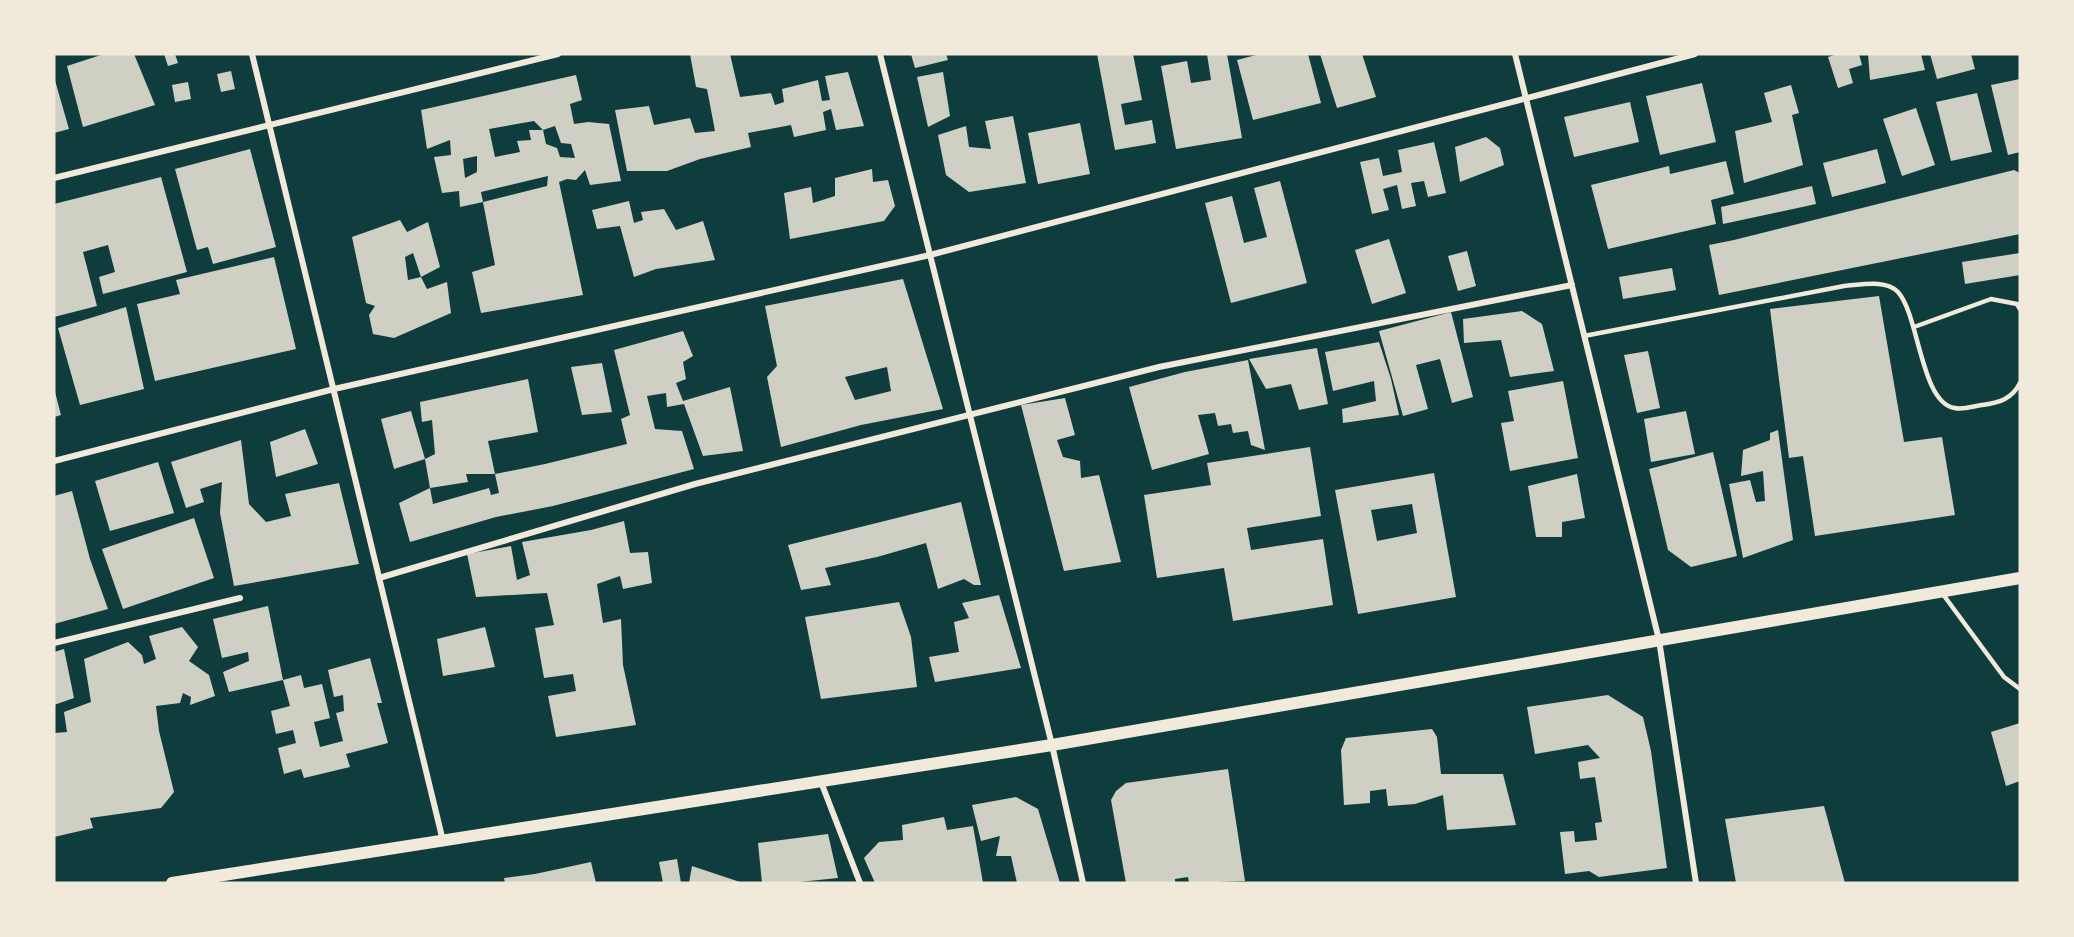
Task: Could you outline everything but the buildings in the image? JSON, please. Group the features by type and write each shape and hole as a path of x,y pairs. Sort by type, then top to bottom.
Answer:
{"main road":[{"path":"172,883 1052,745 2020,578"}],"street":[{"path":"252,54 443,842"},
{"path":"54,178 558,54"},
{"path":"880,54 1052,745 1083,883"},
{"path":"1515,54 1659,640 1696,883"},
{"path":"54,461 334,389 930,255 1695,54"},
{"path":"380,578 695,484 1159,367 1572,285"},
{"path":"54,643 240,598"},
{"path":"820,782 860,883"}],"lane":[{"path":"1584,336 1844,286 1881,284 1897,290 1908,310 1931,384 1940,401 1954,409 2000,403 2016,390 2020,383"},
{"path":"1914,327 1991,299 2017,304 2020,309"},
{"path":"1940,591 2004,677 2020,689"}]}
